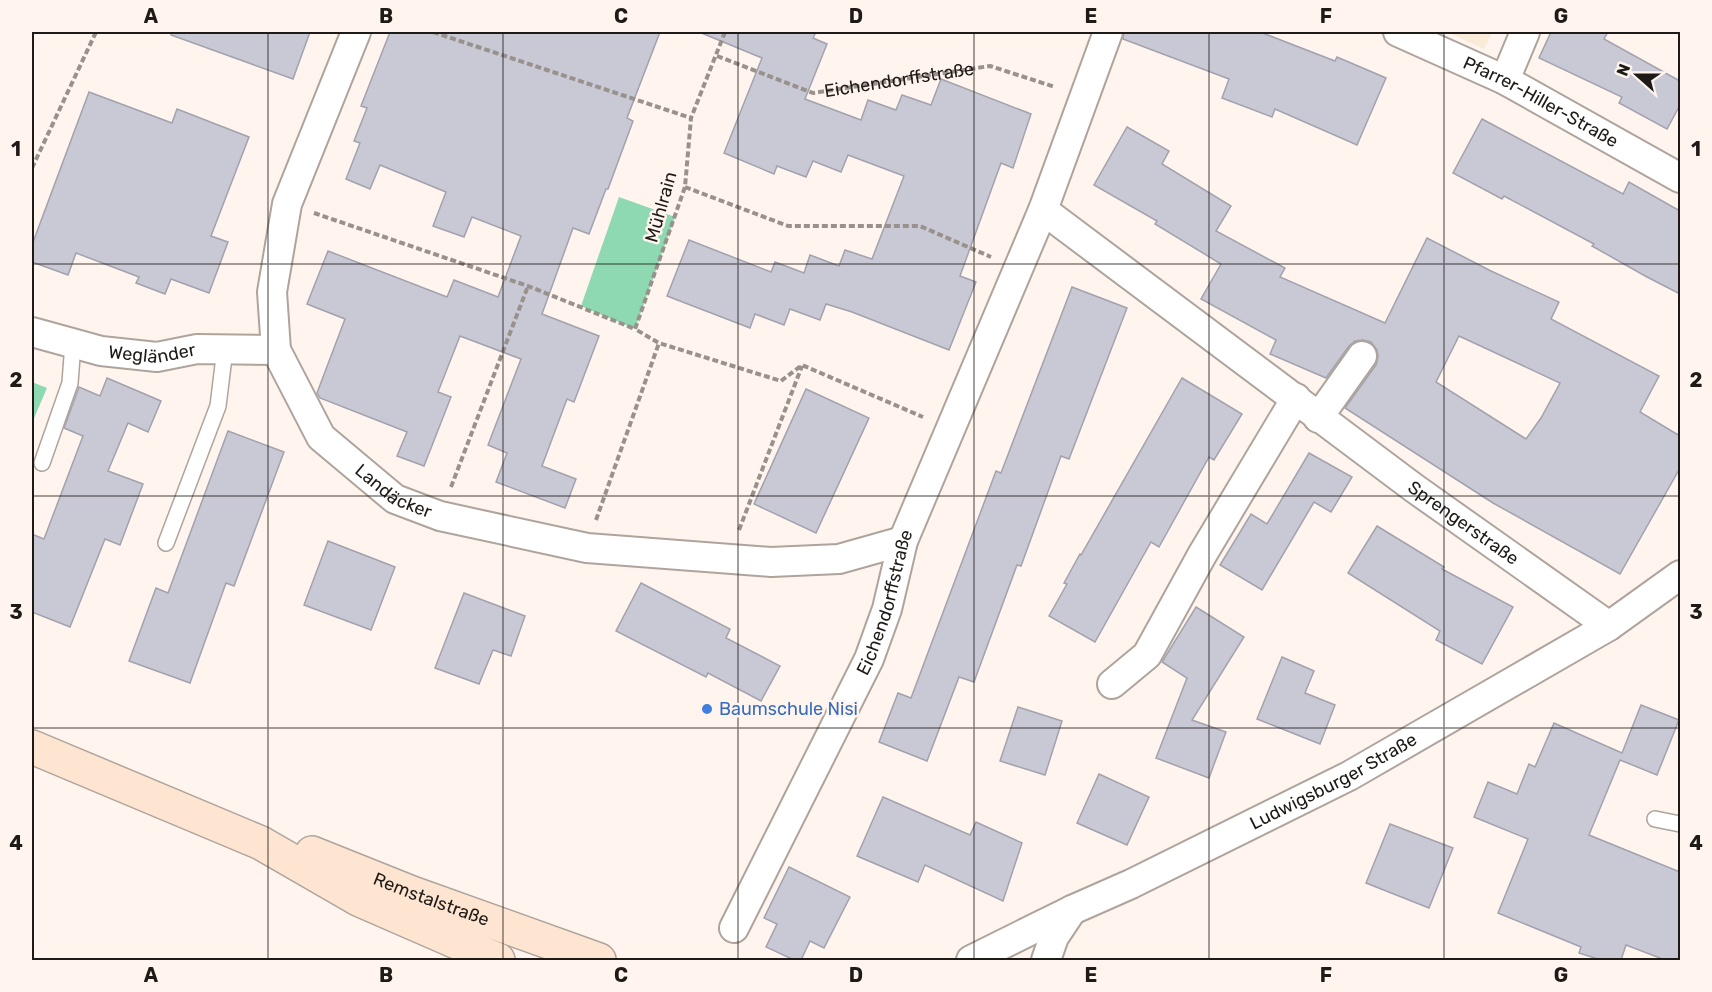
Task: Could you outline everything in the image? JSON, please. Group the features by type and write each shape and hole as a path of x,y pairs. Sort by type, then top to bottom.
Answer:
{"main road":[{"path":"32,747 261,843 358,899 498,960"},
{"name":"Remstalstraße","path":"261,843 287,843 412,893 599,960"}],"street":[{"name":"Landäcker","path":"356,32 287,204 272,292 276,350 321,437 395,499 440,516 587,548 771,562 839,559 903,541"},
{"name":"Eichendorffstraße","path":"734,927 869,659 887,609 903,541 1019,270 1108,32"},
{"name":"Pfarrer-Hiller-Straße","path":"1398,32 1505,80 1680,178"},
{"path":"1505,80 1525,32"},
{"name":"Sprengerstraße","path":"1043,210 1296,398 1318,418 1609,626"},
{"name":"Wegländer","path":"32,332 101,351 157,357 197,349 276,350"},
{"path":"1318,418 1362,356"},
{"path":"1112,684 1147,655 1202,555 1296,398"},
{"name":"Ludwigsburger Straße","path":"971,960 1350,776 1609,626 1680,575"},
{"path":"1046,960 1054,937 1072,910"}],"lane":[{"path":"42,463 70,383 72,343"},
{"path":"166,543 218,406 225,349"},
{"path":"1655,819 1680,824"}],"path":[{"path":"32,168 96,32"},
{"path":"433,32 691,118"},
{"name":"Mühlrain","path":"635,329 685,187 691,118 725,32"},
{"name":"Eichendorffstraße","path":"717,56 813,93 990,66 1085,96"},
{"path":"685,187 788,226 920,226 1019,270"},
{"path":"287,204 528,286 635,329 659,342 781,381 802,365"},
{"path":"440,516 528,286"},
{"path":"587,548 659,342"},
{"path":"802,365 951,428"},
{"path":"728,557 802,365"}],"shaded area":[{"path":"1447,32 1492,32 1484,49"}],"green space":[{"path":"619,197 675,217 635,329 581,306"},
{"path":"32,382 47,388 32,423"}],"building":[{"path":"171,32 310,32 293,79 171,35"},
{"path":"390,32 660,32 627,118 633,121 608,189 606,189 589,234 573,228 542,314 599,336 574,402 567,399 542,466 576,479 565,508 496,482 507,453 488,445 521,359 460,336 438,392 451,397 424,466 397,456 407,432 320,398 317,393 345,319 307,304 328,251 447,297 454,280 498,297 521,236 472,217 464,237 433,226 446,192 380,165 370,189 346,179 360,143 354,141 367,108 361,106"},
{"path":"699,32 816,32 813,38 827,44 805,99 861,120 868,100 896,110 902,95 931,105 941,79 1031,114 1013,168 1001,163 960,276 976,282 949,350 826,304 820,320 790,309 784,325 755,314 750,328 667,296 689,240 771,272 775,262 804,273 810,255 839,266 845,250 872,259 904,176 848,155 841,172 813,161 806,177 777,166 774,174 724,153 762,58"},
{"path":"1124,32 1260,32 1335,61 1337,57 1386,78 1357,145 1275,109 1272,117 1222,98 1229,79 1123,39"},
{"path":"1551,32 1608,32 1604,39 1680,81 1680,105 1667,129 1619,103 1622,97 1539,58"},
{"path":"89,92 172,123 177,109 249,137 211,236 228,242 209,293 171,279 165,294 136,283 139,277 76,253 68,275 32,262 32,245"},
{"path":"1482,119 1623,194 1629,182 1680,211 1680,294 1592,246 1594,244 1504,196 1502,199 1453,173"},
{"path":"1127,127 1169,151 1162,164 1231,206 1216,231 1285,268 1280,277 1385,323 1427,238 1559,302 1551,319 1659,376 1640,412 1680,436 1680,468 1620,574 1493,503 1345,408 1376,365 1377,350 1371,342 1355,341 1326,378 1270,354 1276,340 1201,299 1221,264 1155,224 1157,221 1094,185","holes":["1459,336 1560,383 1541,418 1526,439 1436,382"]},
{"path":"1072,287 1127,308 1069,459 1061,456 1021,566 1017,565 974,682 959,677 927,761 879,742 898,693 911,698 996,471 1001,473"},
{"path":"107,378 161,401 148,432 128,423 108,471 143,484 120,545 105,539 70,627 32,612 32,534 44,539 83,436 64,428 79,387 100,396"},
{"path":"1182,378 1242,414 1214,460 1209,457 1159,547 1151,542 1095,642 1049,616 1080,554"},
{"path":"806,389 869,418 816,533 754,504"},
{"path":"228,431 284,452 234,586 226,583 190,683 129,661 156,588 168,593"},
{"path":"1309,453 1352,477 1331,512 1314,502 1262,590 1220,565 1251,514 1267,524"},
{"path":"1377,526 1444,567 1442,569 1513,607 1482,664 1436,640 1440,631 1348,573"},
{"path":"328,541 395,567 371,630 304,605"},
{"path":"641,583 730,629 726,638 780,666 761,701 708,673 706,677 616,631"},
{"path":"464,593 525,616 511,656 493,650 479,684 435,668"},
{"path":"1196,607 1244,637 1192,720 1226,732 1209,778 1156,758 1187,678 1162,662"},
{"path":"1282,657 1314,671 1305,693 1335,705 1320,744 1257,719"},
{"path":"1641,705 1679,720 1657,775 1620,760 1589,835 1680,872 1680,960 1665,960 1626,945 1621,960 1601,960 1579,953 1581,947 1498,913 1528,839 1474,817 1488,782 1517,794 1529,764 1535,767 1554,723 1622,753"},
{"path":"1018,707 1062,721 1045,775 1000,761"},
{"path":"1099,774 1149,797 1127,845 1077,823"},
{"path":"883,797 970,835 976,822 1022,843 1003,901 925,865 918,882 857,856"},
{"path":"1390,824 1453,848 1429,908 1366,883"},
{"path":"789,867 850,897 824,948 810,941 801,960 794,960 766,947 777,924 764,918"}],"place":[{"name":"Baumschule Nisi","path":"707,709"}]}
